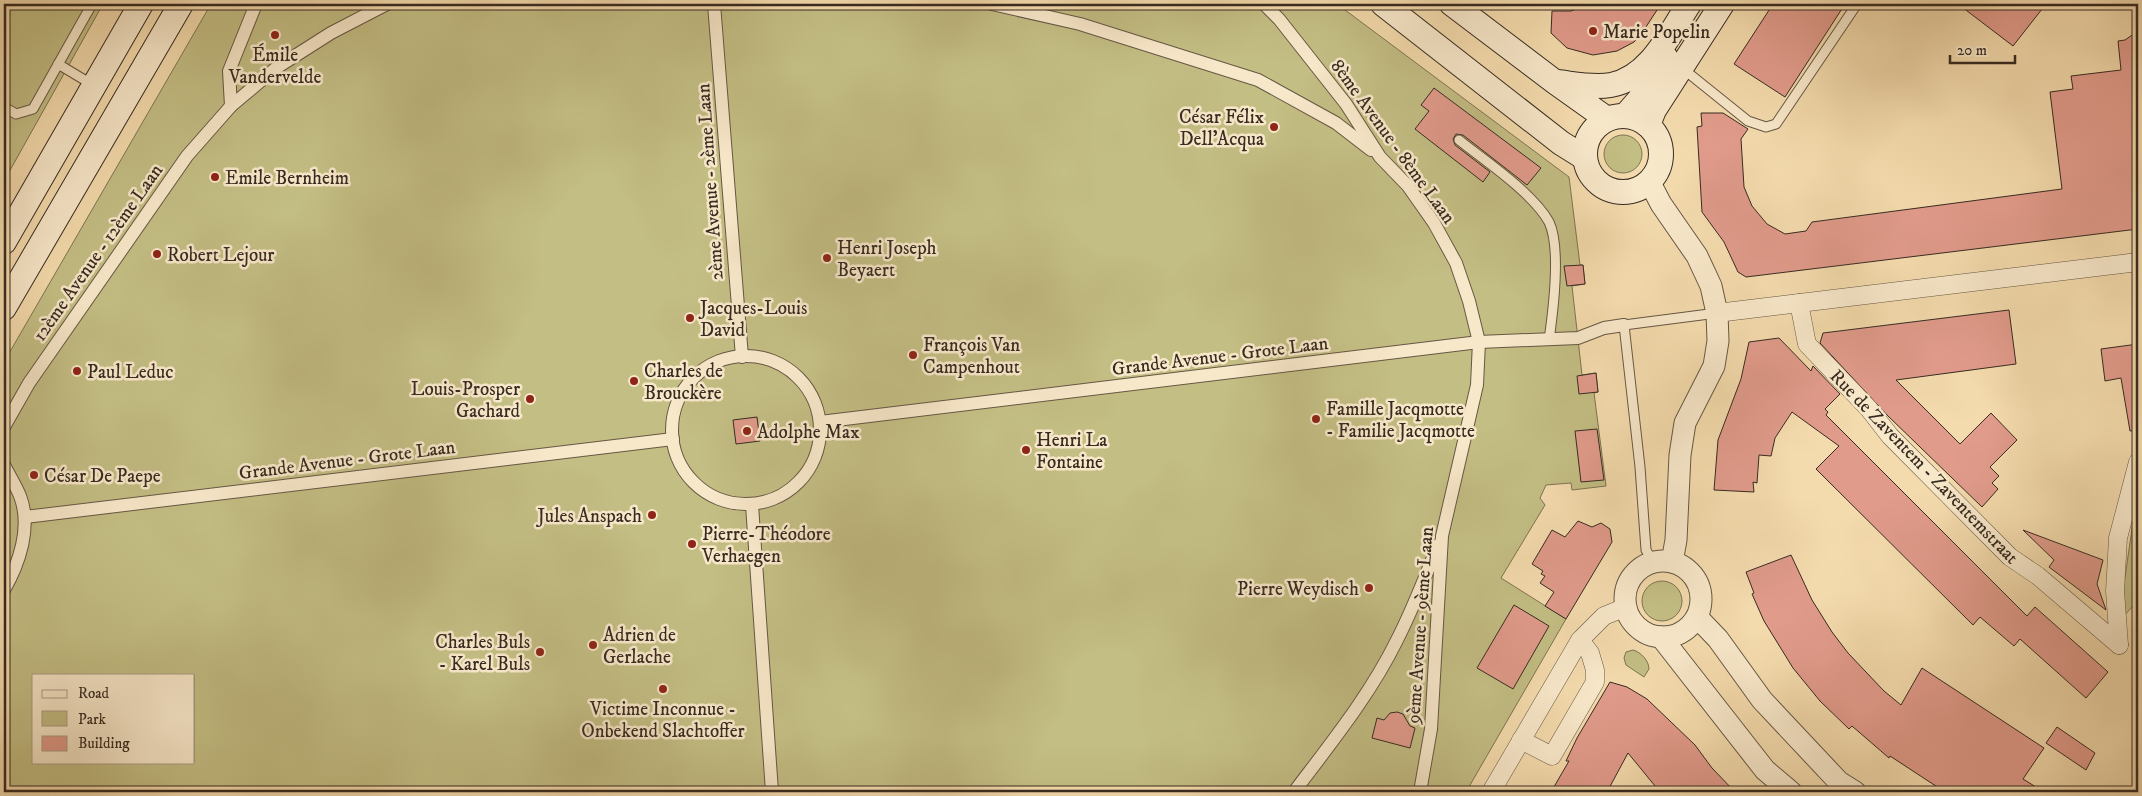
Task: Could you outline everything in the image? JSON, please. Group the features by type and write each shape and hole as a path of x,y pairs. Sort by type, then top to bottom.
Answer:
{"main road":[{"path":"4,242 141,4"},
{"path":"4,308 181,4"},
{"path":"1382,4 1561,143 1585,158"},
{"path":"1452,4 1555,82 1616,117 1648,125 1656,135 1660,147 1657,171 1649,181 1639,188 1627,192 1615,191 1603,186 1591,174 1585,158 1585,146 1597,125 1616,117 1639,100 1700,4"},
{"path":"1555,82 1594,87 1612,85 1632,76 1654,59 1689,4"},
{"path":"1648,125 1654,110 1722,4"}],"street":[{"path":"231,106 229,71 256,4"},
{"name":"12ème Avenue - 12ème Laan","path":"4,426 29,383 187,156 211,132 231,106 276,68 331,33 387,4"},
{"name":"2ème Avenue - 2ème Laan","path":"714,4 742,357"},
{"path":"992,4 1080,24 1258,80 1336,123 1380,157"},
{"name":"8ème Avenue - 8ème Laan","path":"1264,4 1279,19 1346,104 1380,157 1408,186 1434,223 1456,263 1469,301 1479,342"},
{"path":"1649,181 1661,204 1698,256 1711,286 1717,313 1718,341 1714,366 1685,423 1680,455 1676,540 1662,562"},
{"path":"1717,313 2138,262"},
{"name":"Rue de Zaventem - Zaventemstraat","path":"1800,303 1807,344 1869,409 1890,436 2010,557 2038,576 2119,646 2115,591 2118,538 2138,462"},
{"name":"Grande Avenue - Grote Laan","path":"820,422 1479,342 1578,338 1604,328 1624,325"},
{"name":"9ème Avenue - 9ème Laan","path":"1420,792 1431,729 1442,536 1477,385 1479,342"},
{"path":"742,357 768,360 792,372 806,386 815,403 820,422 820,442 814,460 804,477 790,491 772,500 752,504 735,504 718,499 702,489 683,468 676,454 673,439 673,420 678,401 688,385 704,370 715,363 742,357"},
{"name":"Grande Avenue - Grote Laan","path":"24,517 673,439"},
{"path":"4,465 20,497 24,517 19,555 13,573 4,590"},
{"path":"752,504 772,792"},
{"path":"1294,792 1347,722 1380,672 1397,640 1442,536"},
{"path":"1662,562 1687,570 1698,583 1701,594 1701,606 1691,626 1672,636 1661,637 1650,635 1640,629 1632,621 1626,607 1627,586 1633,575 1642,567 1662,562"},
{"path":"1491,792 1580,640 1604,616 1626,607"},
{"path":"1697,617 1718,639 1762,700 1839,782 1855,792"},
{"path":"1661,637 1765,770 1791,792"},
{"path":"1521,740 1552,756 1593,688 1595,670 1590,653 1580,640"}],"lane":[{"path":"4,106 16,114 33,108 92,4"},
{"path":"1681,67 1748,120 1766,127 1776,124 1857,4"},
{"path":"58,64 93,85"},
{"path":"1459,140 1527,195 1549,222 1553,238 1555,296 1549,340"},
{"path":"1662,562 1646,550 1640,467 1624,325 1717,313"}],"green space":[{"path":"4,4 103,4 4,181"},
{"path":"211,4 1337,4 1569,177 1580,265 1583,265 1585,284 1572,286 1582,375 1596,373 1598,392 1594,393 1606,486 1572,490 1571,483 1546,485 1540,498 1545,505 1501,578 1566,619 1466,792 4,792 4,362"},
{"path":"1623,135 1637,140 1642,154 1637,168 1623,173 1609,168 1604,154 1609,140"},
{"path":"2138,498 2138,611 2133,606 2122,618 2123,591"},
{"path":"1662,581 1676,587 1682,601 1676,615 1662,621 1648,615 1642,601 1648,587"},
{"path":"1633,650 1642,655 1648,663 1649,669 1644,677 1626,665 1624,658 1626,652"}],"building":[{"name":"Marie Popelin","path":"1590,4 1661,4 1634,42 1617,51 1593,55 1567,48 1551,33 1552,11 1571,11"},
{"path":"1773,4 1845,4 1785,97 1734,64"},
{"path":"1958,4 2046,4 2013,46"},
{"path":"2138,31 2138,229 1746,277 1738,272 1724,242 1702,212 1697,127 1702,126 1701,113 1723,113 1748,129 1741,139 1744,187 1752,206 1767,224 1785,234 1806,231 1812,222 2062,189 2050,92 2073,89 2071,76 2121,70 2118,41 2125,40"},
{"path":"1434,88 1541,168 1527,185 1463,135 1456,134 1453,139 1455,145 1490,172 1483,182 1415,129 1429,111 1421,105"},
{"path":"1583,265 1585,284 1567,286 1564,266"},
{"path":"2009,310 2016,364 1896,380 1960,444 1991,413 2017,440 1990,467 1999,476 1992,483 1998,489 1982,507 1888,416 1820,343 1823,333"},
{"path":"1779,338 1811,371 1813,366 1840,394 1825,409 1828,412 1826,415 2027,616 2035,607 2108,672 2086,698 2020,639 2014,646 1980,617 1973,625 1816,469 1839,446 1792,412 1775,438 1771,456 1759,455 1757,483 1753,482 1754,492 1714,490 1718,440 1741,379 1749,342"},
{"path":"2138,344 2138,430 2130,431 2121,378 2105,381 2101,349"},
{"path":"1596,373 1598,392 1579,394 1577,376"},
{"name":"Adolphe Max","path":"757,417 760,441 736,444 733,420"},
{"path":"1597,429 1604,480 1581,482 1575,431"},
{"path":"1578,521 1592,527 1601,523 1610,529 1612,542 1566,619 1545,606 1554,592 1540,583 1545,576 1541,574 1543,571 1532,564 1552,530 1565,537"},
{"path":"2023,530 2103,560 2097,584 2106,610 2049,567 2054,560"},
{"path":"1791,555 1812,600 1832,632 1848,653 1884,691 1901,705 1922,668 2044,748 2023,779 2044,792 1945,792 1890,756 1889,758 1852,726 1849,729 1820,701 1793,668 1764,621 1752,594 1754,593 1746,572"},
{"path":"1514,605 1549,626 1513,689 1477,668"},
{"path":"1610,682 1627,687 1647,699 1695,745 1712,768 1735,792 1660,792 1628,753 1607,792 1551,792 1569,761 1566,761 1577,738"},
{"path":"1397,712 1403,714 1410,726 1415,728 1410,748 1372,738 1377,718 1384,720 1390,713"},
{"path":"2057,727 2095,753 2086,770 2046,743"}],"place":[{"name":"Marie Popelin","path":"1593,31"},
{"name":"Émile Vandervelde","path":"275,35"},
{"name":"César Félix Dell'Acqua","path":"1274,127"},
{"name":"Emile Bernheim","path":"215,177"},
{"name":"Robert Lejour","path":"157,254"},
{"name":"Henri Joseph Beyaert","path":"827,258"},
{"name":"Jacques-Louis David","path":"690,318"},
{"name":"François Van Campenhout","path":"913,355"},
{"name":"Paul Leduc","path":"77,371"},
{"name":"Charles de Brouckère","path":"634,381"},
{"name":"Louis-Prosper Gachard","path":"530,399"},
{"name":"Famille Jacqmotte - Familie Jacqmotte","path":"1316,419"},
{"name":"Adolphe Max","path":"747,431"},
{"name":"Henri La Fontaine","path":"1026,450"},
{"name":"César De Paepe","path":"34,475"},
{"name":"Jules Anspach","path":"652,515"},
{"name":"Pierre-Théodore Verhaegen","path":"692,544"},
{"name":"Pierre Weydisch","path":"1369,588"},
{"name":"Adrien de Gerlache","path":"593,645"},
{"name":"Charles Buls - Karel Buls","path":"540,652"},
{"name":"Victime Inconnue - Onbekend Slachtoffer","path":"663,689"}]}
